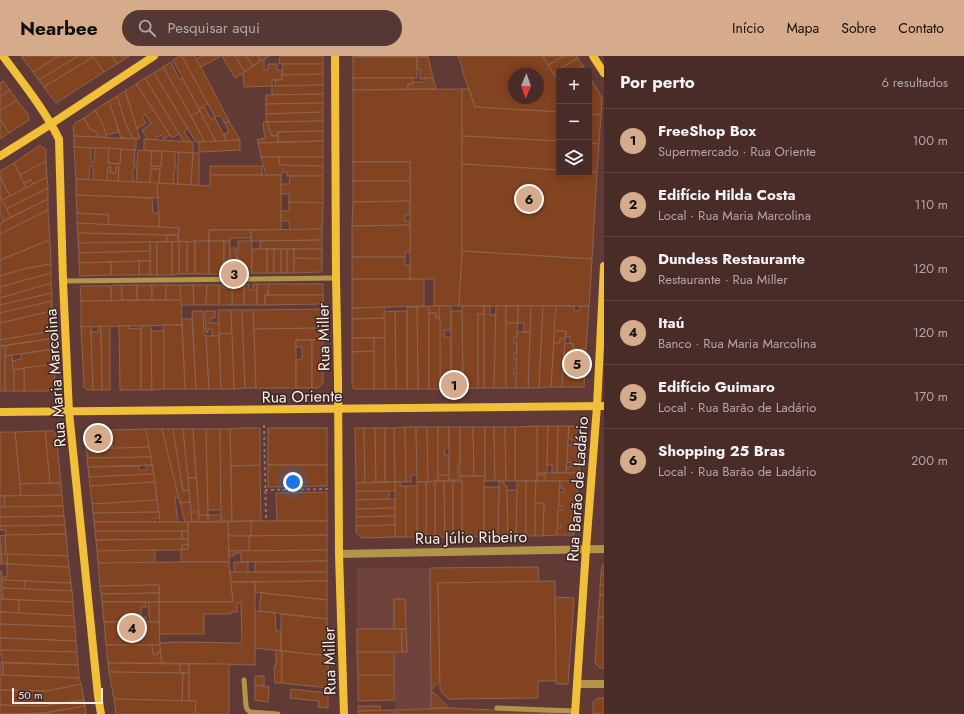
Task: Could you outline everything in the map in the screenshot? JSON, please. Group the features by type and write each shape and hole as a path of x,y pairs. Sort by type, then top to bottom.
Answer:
{"main road":[{"name":"Rua Maria Marcolina","path":"2,56 40,107 59,139 63,281 69,412 101,714"},
{"path":"0,156 154,56"},
{"name":"Rua Miller","path":"335,56 339,554 344,714"},
{"path":"593,56 604,73"},
{"name":"Rua Barão de Ladário","path":"575,713 586,549 600,406 604,266"},
{"name":"Rua Oriente","path":"0,412 600,406"}],"street":[{"name":"Rua Júlio Ribeiro","path":"339,554 604,549"},
{"path":"577,684 604,684"}],"lane":[{"path":"63,281 336,278"},
{"path":"244,680 246,709 250,712 278,714"},
{"path":"497,708 575,713"}],"path":[{"path":"264,425 266,518"},
{"path":"265,490 330,489"}],"shaded area":[{"path":"357,568 430,568 431,708 395,710 394,652 407,651 405,599 394,599 394,629 357,629"}],"building":[{"path":"21,56 59,56 33,72"},
{"path":"59,56 78,56 39,80 33,72"},
{"path":"78,56 93,57 44,87 39,80"},
{"path":"92,56 112,56 117,64 104,72"},
{"path":"112,56 129,56 117,64"},
{"path":"182,56 208,104 199,109 173,60"},
{"path":"182,56 195,56 229,121 225,123 220,115 215,117"},
{"path":"201,56 221,56 201,67 196,59"},
{"path":"222,56 235,56 245,72 235,78"},
{"path":"235,56 246,56 253,66 245,72"},
{"path":"246,56 258,56 261,61 253,66"},
{"path":"258,56 270,56 261,61"},
{"path":"280,56 323,56 323,64 279,64"},
{"path":"428,56 428,57 353,57"},
{"path":"458,56 543,56 556,77 556,112 475,107"},
{"path":"564,56 548,65 543,57"},
{"path":"564,56 577,56 578,58 561,68 556,68 556,71 553,73 548,65"},
{"path":"93,57 104,72 56,103 44,87"},
{"path":"353,57 417,57 417,78 353,78"},
{"path":"417,57 428,57 433,78 420,79 420,69 417,69"},
{"path":"578,58 583,66 580,68 561,68"},
{"path":"264,59 264,70 268,70 268,64 277,64 277,70 282,70 282,80 272,80 272,86 244,87 243,73"},
{"path":"171,62 179,79 182,78 200,111 191,116 163,67"},
{"path":"283,64 323,64 323,74 282,75"},
{"path":"163,67 205,142 196,142 154,73"},
{"path":"154,73 188,129 184,132 191,142 184,142 145,78"},
{"path":"323,74 323,85 275,86 275,80 282,80 282,75"},
{"path":"145,78 179,134 172,138 136,84"},
{"path":"353,78 413,78 413,84 408,84 408,89 353,90"},
{"path":"424,78 433,78 436,89 408,89 408,84 413,84 413,82 424,82"},
{"path":"3,81 10,90 0,97 0,83"},
{"path":"593,82 602,98 601,115 592,114"},
{"path":"136,84 170,135 164,139 161,135 153,140 148,140 142,130 151,124 145,114 142,117 146,123 137,129 125,91"},
{"path":"323,85 323,94 272,95 272,86"},
{"path":"462,89 462,251 459,306 434,306 434,279 410,279 410,162 353,162 353,90"},
{"path":"462,89 469,89 475,107 556,112 556,141 462,136"},
{"path":"10,90 17,100 0,111 0,97"},
{"path":"125,91 140,139 133,139 126,125 117,96"},
{"path":"323,94 323,103 266,104 266,95"},
{"path":"117,96 126,125 133,139 121,138 109,101"},
{"path":"17,100 29,116 28,121 9,133 0,119 0,111"},
{"path":"109,101 119,132 106,135 104,127 95,110"},
{"path":"323,103 323,112 266,114 266,104"},
{"path":"203,107 211,119 215,118 227,141 216,142 199,109"},
{"path":"95,110 104,127 107,138 99,137 96,132 90,129 84,118"},
{"path":"200,111 216,142 205,142 191,116"},
{"path":"323,112 323,121 266,122 266,114"},
{"path":"592,114 601,115 599,144 592,143"},
{"path":"84,118 90,129 96,132 99,137 74,136 73,127 75,123"},
{"path":"0,119 9,133 0,139"},
{"path":"229,121 240,140 227,141 224,134 229,132 225,123"},
{"path":"323,121 323,131 278,132 278,136 272,136 267,122"},
{"path":"263,122 267,122 272,136 278,136 278,142 258,143 257,140 265,138"},
{"path":"323,131 323,141 278,142 278,132"},
{"path":"74,136 136,139 136,150 74,147"},
{"path":"462,136 556,141 556,170 462,164"},
{"path":"144,139 193,142 193,153 144,150"},
{"path":"240,140 240,150 199,152 199,142"},
{"path":"323,141 323,157 261,157 258,143"},
{"path":"592,143 599,144 597,172 592,172"},
{"path":"40,145 46,150 46,161 20,175 14,163"},
{"path":"74,147 91,148 91,162 94,162 95,148 109,148 108,163 120,164 121,149 135,150 134,165 137,165 138,150 152,151 151,166 161,166 162,151 175,152 175,167 178,167 178,152 193,153 191,185 177,184 178,170 174,170 174,184 159,184 160,169 151,169 150,183 136,182 137,168 133,168 133,182 118,181 119,167 116,167 116,173 110,173 111,167 108,167 107,181 93,180 93,166 90,165 89,180 76,179"},
{"path":"109,148 121,149 120,164 108,163"},
{"path":"152,151 162,151 161,166 151,166"},
{"path":"193,153 199,153 199,186 191,185"},
{"path":"261,157 279,157 280,165 323,166 323,176 287,176 287,172 282,172 282,175 266,175"},
{"path":"279,157 323,157 323,166 280,165"},
{"path":"46,161 47,177 33,184 31,180 24,183 20,175"},
{"path":"353,162 410,162 410,181 353,181"},
{"path":"14,163 26,188 10,196 0,177 0,171"},
{"path":"462,164 556,170 556,176 592,176 592,172 597,172 592,259 462,251"},
{"path":"210,166 262,166 262,175 210,175"},
{"path":"108,167 111,167 110,173 116,173 116,167 119,167 118,181 107,181"},
{"path":"151,169 160,169 159,184 150,183"},
{"path":"210,175 281,175 281,230 209,230 209,241 178,242 179,228 159,227 157,183 210,186"},
{"path":"290,176 323,176 323,203 289,202 289,194 281,194 281,184 289,184"},
{"path":"0,177 10,196 2,200 0,196"},
{"path":"47,177 48,188 6,209 2,200"},
{"path":"76,179 157,183 158,198 76,195"},
{"path":"31,180 33,184 26,188 24,183"},
{"path":"353,181 410,181 410,201 353,202"},
{"path":"48,188 48,199 11,217 6,209"},
{"path":"76,195 152,198 153,213 159,213 159,227 108,225 109,215 77,213"},
{"path":"0,196 11,217 3,221 0,214"},
{"path":"48,199 48,210 0,234 0,223"},
{"path":"410,201 410,215 405,215 405,221 410,221 410,225 352,226 353,202"},
{"path":"289,202 323,203 322,229 290,230 289,221 281,221 281,211 289,211"},
{"path":"48,210 50,240 0,260 0,234"},
{"path":"77,213 109,215 108,225 77,223"},
{"path":"77,223 179,228 178,235 78,233"},
{"path":"410,225 410,252 405,252 405,257 352,257 352,226"},
{"path":"322,229 322,240 251,241 251,230"},
{"path":"209,230 251,230 251,238 230,238 230,241 209,241"},
{"path":"78,233 167,235 167,242 78,243"},
{"path":"167,235 178,235 178,242 167,242"},
{"path":"50,240 51,264 24,269 0,276 0,260"},
{"path":"322,240 322,249 260,249 260,241"},
{"path":"179,241 187,242 187,274 179,274"},
{"path":"179,241 179,274 172,275 172,242"},
{"path":"195,241 195,274 187,274 187,242"},
{"path":"195,241 209,241 209,274 195,274"},
{"path":"209,241 224,241 224,274 209,274"},
{"path":"224,241 230,241 230,274 224,274"},
{"path":"238,241 252,241 252,273 238,274"},
{"path":"150,242 150,251 79,253 78,243"},
{"path":"150,242 157,242 157,275 150,275"},
{"path":"157,242 172,242 172,275 157,275"},
{"path":"230,248 236,248 236,258 238,257 238,274 230,274"},
{"path":"252,249 267,249 267,273 252,273"},
{"path":"267,249 274,249 274,273 267,273"},
{"path":"274,249 281,249 281,273 274,273"},
{"path":"281,249 287,249 287,273 281,273"},
{"path":"287,249 294,249 294,273 287,273"},
{"path":"294,249 322,249 322,259 294,258"},
{"path":"150,251 150,261 79,263 79,253"},
{"path":"462,251 592,259 589,306 459,306"},
{"path":"352,257 405,257 405,265 410,265 410,279 352,279"},
{"path":"294,258 322,259 322,272 294,273"},
{"path":"139,261 150,261 150,275 139,275"},
{"path":"139,261 139,275 111,275 111,262"},
{"path":"111,262 111,275 80,276 79,263"},
{"path":"51,264 51,273 0,287 0,276 24,269"},
{"path":"51,273 51,283 0,298 0,287"},
{"path":"352,279 424,279 424,306 352,308"},
{"path":"51,283 52,293 0,305 0,298"},
{"path":"232,284 244,285 244,305 232,305"},
{"path":"249,284 249,290 253,290 253,284 257,284 257,305 244,305 244,285"},
{"path":"257,284 269,284 268,295 265,295 265,305 257,305"},
{"path":"269,284 323,284 323,295 268,295"},
{"path":"122,285 122,300 111,301 111,286"},
{"path":"122,285 137,285 137,300 122,300"},
{"path":"137,285 152,285 152,300 137,300"},
{"path":"152,285 166,285 166,300 152,300"},
{"path":"166,285 180,285 181,300 166,300"},
{"path":"180,285 193,285 194,305 181,305"},
{"path":"193,285 207,285 206,305 194,305"},
{"path":"207,285 219,285 219,305 206,305"},
{"path":"219,285 223,285 223,288 232,288 232,305 219,305"},
{"path":"80,286 111,286 111,301 81,301"},
{"path":"52,293 52,301 0,313 0,305"},
{"path":"265,295 323,295 323,304 265,305"},
{"path":"181,300 182,325 81,327 81,301"},
{"path":"52,301 52,311 0,323 0,313"},
{"path":"429,306 429,389 418,389 417,307"},
{"path":"429,306 439,306 440,318 436,318 436,313 429,313"},
{"path":"439,306 451,306 451,330 444,330 444,337 451,337 451,388 440,389"},
{"path":"462,306 484,306 484,314 478,314 478,388 463,389"},
{"path":"484,306 490,306 490,315 496,315 494,388 484,388"},
{"path":"496,306 506,306 506,388 494,388"},
{"path":"506,306 518,306 518,323 506,323"},
{"path":"518,306 531,306 530,332 524,332 524,323 518,323"},
{"path":"531,306 543,306 539,388 528,388"},
{"path":"543,306 556,306 551,387 539,388"},
{"path":"556,306 574,306 574,311 579,311 580,306 589,306 586,349 573,349 573,344 570,344 570,337 566,337 566,331 554,331"},
{"path":"384,307 385,318 352,319 352,308"},
{"path":"407,307 417,307 418,389 407,389"},
{"path":"323,309 323,328 254,329 253,310"},
{"path":"218,310 231,310 232,333 219,334"},
{"path":"231,310 242,310 245,388 234,389"},
{"path":"242,310 253,310 256,388 245,388"},
{"path":"52,311 53,331 0,340 0,323"},
{"path":"192,311 203,311 209,389 196,389"},
{"path":"205,311 215,311 215,318 210,318 210,323 219,323 219,336 212,336 212,329 208,329 208,333 206,332"},
{"path":"395,311 407,311 407,389 396,389"},
{"path":"395,311 396,389 385,389 384,312"},
{"path":"451,311 462,311 463,389 451,388"},
{"path":"429,313 436,313 436,318 440,318 440,389 429,389"},
{"path":"478,314 484,314 484,388 478,388"},
{"path":"385,318 385,338 352,338 352,319"},
{"path":"182,319 192,319 196,389 185,389"},
{"path":"506,323 518,323 517,337 514,337 514,343 517,343 517,353 514,353 514,359 517,358 517,368 514,368 514,374 517,374 516,388 506,388"},
{"path":"151,325 152,390 141,390 141,326"},
{"path":"163,325 182,325 185,389 164,389"},
{"path":"91,326 93,390 87,390 84,387 81,327"},
{"path":"98,326 101,326 102,390 93,390 91,332 98,332"},
{"path":"101,326 110,326 110,390 102,390"},
{"path":"119,326 129,326 129,329 141,328 141,390 120,390"},
{"path":"323,328 323,340 296,340 296,388 256,388 254,329"},
{"path":"53,331 54,338 0,346 0,340"},
{"path":"151,331 164,331 164,389 152,390"},
{"path":"554,331 566,331 565,339 560,338 560,343 554,343"},
{"path":"517,332 530,332 528,388 516,388"},
{"path":"232,333 234,389 221,389 219,334"},
{"path":"206,336 219,336 221,389 209,389"},
{"path":"54,338 54,349 5,356 5,346"},
{"path":"352,338 374,338 374,351 352,352"},
{"path":"374,338 385,338 385,389 374,389"},
{"path":"560,338 565,339 562,387 551,387 554,343 560,343"},
{"path":"296,340 312,340 312,388 296,388 296,360 302,359 302,347 296,347"},
{"path":"312,340 323,340 323,383 318,388 312,388"},
{"path":"565,343 573,344 573,349 586,349 584,387 562,387 563,369 568,369 569,362 564,362"},
{"path":"1,346 5,346 5,391 0,391"},
{"path":"54,349 54,364 13,370 12,361 21,359 21,354"},
{"path":"374,351 374,389 354,389 352,385 352,352"},
{"path":"12,355 14,391 5,391 5,356"},
{"path":"54,364 54,390 24,391 24,368"},
{"path":"24,368 24,391 14,391 14,370"},
{"path":"537,426 548,426 547,473 537,473"},
{"path":"537,426 537,481 515,481 515,427"},
{"path":"548,426 558,426 557,473 552,473 552,465 547,465"},
{"path":"558,426 569,426 566,473 557,473"},
{"path":"569,426 578,426 581,428 579,473 566,473 567,467 571,467 571,462 567,462 568,445 572,445 572,439 568,439"},
{"path":"405,427 406,482 395,482 394,428"},
{"path":"405,427 416,427 417,475 411,475 411,482 406,482"},
{"path":"416,427 427,427 428,482 417,482"},
{"path":"427,427 438,427 438,481 428,482"},
{"path":"438,427 449,427 449,448 445,448 444,455 449,455 449,475 438,475"},
{"path":"449,427 460,427 460,464 458,464 458,480 449,480"},
{"path":"460,427 473,427 474,476 460,476"},
{"path":"473,427 485,427 485,476 474,476"},
{"path":"485,427 494,427 495,481 485,481"},
{"path":"494,427 505,427 506,481 495,481"},
{"path":"505,427 515,427 515,481 506,481"},
{"path":"260,428 260,465 231,466 230,429"},
{"path":"268,428 327,428 327,465 268,465"},
{"path":"355,428 364,428 365,483 356,483"},
{"path":"364,428 375,428 376,482 365,483"},
{"path":"375,428 385,428 385,482 376,482"},
{"path":"385,428 394,428 395,482 385,482"},
{"path":"146,429 149,447 112,449 111,430"},
{"path":"146,429 162,429 179,498 175,498 178,522 160,522"},
{"path":"162,429 173,429 183,491 189,490 190,502 180,503"},
{"path":"173,429 183,429 189,490 183,491"},
{"path":"183,429 193,429 196,478 188,478"},
{"path":"193,429 206,429 208,515 199,515"},
{"path":"206,429 220,429 221,510 208,510"},
{"path":"220,429 230,429 232,521 221,521"},
{"path":"90,430 111,430 112,449 86,449 85,434"},
{"path":"45,431 53,431 56,434 61,483 50,483"},
{"path":"45,431 50,483 20,484 15,432"},
{"path":"0,432 15,432 21,496 0,496"},
{"path":"149,447 151,457 87,458 86,449"},
{"path":"151,457 152,465 88,467 87,458"},
{"path":"152,465 154,474 89,477 88,467 139,466 139,470 146,470 146,466"},
{"path":"260,465 261,521 232,521 231,466"},
{"path":"268,465 327,465 327,486 268,487"},
{"path":"537,473 579,473 578,481 545,481 545,475 537,475"},
{"path":"154,474 155,482 90,486 89,477"},
{"path":"438,475 449,475 449,481 438,481"},
{"path":"537,475 545,475 545,481 537,481"},
{"path":"460,476 485,476 484,536 462,537 462,481 460,481"},
{"path":"188,478 196,478 199,511 191,511"},
{"path":"435,481 444,481 445,537 435,537"},
{"path":"435,481 435,537 426,537 426,482"},
{"path":"444,481 453,481 453,537 445,537"},
{"path":"453,481 462,481 462,537 453,537"},
{"path":"499,481 504,481 504,485 507,486 508,536 498,536"},
{"path":"517,481 526,481 526,536 516,536"},
{"path":"526,481 536,481 535,536 526,536"},
{"path":"536,481 560,481 557,535 543,536 544,503 535,503"},
{"path":"560,481 578,481 574,535 557,535 557,528 561,528 561,525 557,525 558,510 562,510 562,506 559,506 559,492 564,492 564,488 560,488"},
{"path":"155,482 157,500 92,504 90,486"},
{"path":"395,482 400,482 400,486 406,486 406,537 395,537"},
{"path":"395,482 395,491 356,491 356,483"},
{"path":"417,482 426,482 426,537 417,537"},
{"path":"61,483 62,495 21,496 20,484"},
{"path":"406,486 417,486 417,537 406,537"},
{"path":"484,487 499,487 498,536 484,536"},
{"path":"507,490 517,490 516,536 508,536"},
{"path":"356,491 389,491 389,499 356,500"},
{"path":"327,492 327,521 277,521 276,493"},
{"path":"62,495 63,506 5,507 4,496"},
{"path":"0,496 4,496 5,507 0,507"},
{"path":"395,499 395,508 356,509 356,500"},
{"path":"157,500 159,512 93,513 92,504"},
{"path":"190,502 192,522 185,522 180,503"},
{"path":"535,503 544,503 543,536 535,536"},
{"path":"63,506 64,516 0,517 0,507"},
{"path":"395,508 395,516 356,517 356,509"},
{"path":"159,512 160,518 155,518 155,522 94,522 93,513"},
{"path":"191,513 199,513 199,522 192,522"},
{"path":"199,515 208,515 208,522 199,522"},
{"path":"208,515 221,515 221,521 208,522"},
{"path":"64,516 65,525 0,526 0,517"},
{"path":"395,516 395,525 356,526 356,517"},
{"path":"251,521 251,536 228,536 228,522"},
{"path":"251,521 327,521 327,535 251,536"},
{"path":"94,522 188,522 188,531 95,531"},
{"path":"188,522 228,522 229,562 181,562 181,550 188,549"},
{"path":"65,525 66,534 6,535 6,530 0,530 0,526"},
{"path":"395,525 395,537 362,538 356,533 356,526"},
{"path":"95,531 182,531 182,539 96,540"},
{"path":"182,531 188,531 188,539 182,539"},
{"path":"66,534 68,556 6,555 5,535"},
{"path":"5,535 6,555 1,554 0,536"},
{"path":"327,535 327,550 249,551 249,536"},
{"path":"228,536 249,536 249,551 229,551"},
{"path":"188,539 188,545 182,545 181,550 97,551 96,540"},
{"path":"182,545 188,545 188,549 182,549"},
{"path":"0,547 1,548 2,564 0,564"},
{"path":"155,550 155,563 98,563 97,551"},
{"path":"327,550 327,561 241,562 241,553 235,553 233,556 229,556 229,551"},
{"path":"1,554 8,554 7,564 2,564"},
{"path":"8,554 68,556 69,567 7,564"},
{"path":"327,561 327,572 255,572 255,562"},
{"path":"229,562 233,602 159,602 159,585 100,586 98,563"},
{"path":"234,562 248,562 248,573 234,572"},
{"path":"7,564 69,567 71,583 2,580 2,577 7,577"},
{"path":"604,564 604,574 601,574 602,566"},
{"path":"538,567 539,582 438,583 440,681 431,690 430,568"},
{"path":"0,571 2,571 2,586 0,585"},
{"path":"230,572 327,572 327,581 231,582"},
{"path":"601,574 604,574 604,585 600,585"},
{"path":"2,580 25,581 24,589 2,588"},
{"path":"25,581 71,583 72,591 24,589"},
{"path":"327,581 327,600 255,592 255,582"},
{"path":"555,581 556,681 538,681 538,698 448,699 440,690 438,583"},
{"path":"231,582 255,582 255,665 162,663 159,643 242,643 241,603 237,603 237,612 231,612 231,614 204,614 204,634 159,634 159,602 233,602"},
{"path":"0,585 2,586 3,599 0,599"},
{"path":"159,585 159,593 101,594 100,586"},
{"path":"600,585 604,585 604,595 600,595"},
{"path":"2,588 72,591 73,602 3,599"},
{"path":"159,593 159,602 102,602 101,594"},
{"path":"261,593 327,600 327,619 259,611"},
{"path":"600,595 604,595 604,617 598,617"},
{"path":"555,597 574,598 568,684 556,684"},
{"path":"0,599 19,600 19,613 0,612"},
{"path":"394,599 405,599 406,629 394,629"},
{"path":"19,600 73,602 74,616 19,613"},
{"path":"102,602 146,602 146,607 141,607 141,617 146,617 146,622 104,622"},
{"path":"148,602 159,602 159,622 150,622"},
{"path":"255,611 275,613 276,631 281,631 281,651 255,648"},
{"path":"0,612 74,616 75,627 0,624"},
{"path":"281,614 327,619 328,656 281,651"},
{"path":"598,617 604,617 604,668 600,668 595,663"},
{"path":"104,622 159,622 160,645 106,645"},
{"path":"0,624 75,627 76,641 0,638"},
{"path":"357,629 402,629 402,652 357,652"},
{"path":"402,629 406,629 407,652 402,652"},
{"path":"0,638 76,641 77,652 0,650"},
{"path":"106,645 152,645 153,655 160,652 162,663 108,663"},
{"path":"152,645 160,645 160,652 157,652 158,654 153,655"},
{"path":"0,650 77,652 78,665 2,662"},
{"path":"276,650 282,651 282,683 275,683 274,666 276,666"},
{"path":"282,651 328,656 328,688 282,683"},
{"path":"357,652 394,652 394,675 358,675"},
{"path":"0,662 3,663 3,675 0,675"},
{"path":"3,663 78,665 79,678 3,675"},
{"path":"108,663 180,664 180,673 109,672"},
{"path":"180,664 189,664 189,673 180,673"},
{"path":"189,664 229,664 229,714 195,714 196,701 189,701"},
{"path":"109,672 183,673 182,701 114,699"},
{"path":"183,673 189,673 189,701 182,701"},
{"path":"0,675 79,678 81,684 48,691 0,690"},
{"path":"358,675 394,675 394,700 358,701"},
{"path":"255,676 264,676 264,686 255,685"},
{"path":"81,684 84,700 44,706 0,705 0,690 48,691"},
{"path":"255,685 269,687 268,702 255,700"},
{"path":"291,689 328,693 328,708 318,707 319,701 290,698"},
{"path":"431,690 449,708 431,708"},
{"path":"598,698 604,698 604,714 593,714 593,702"},
{"path":"114,699 196,701 195,714 116,714"},
{"path":"84,700 85,706 44,713 0,714 0,705 44,706"},
{"path":"85,706 86,714 27,714 44,713"},
{"path":"358,706 380,706 380,711 358,711"},
{"path":"449,708 562,714 395,714 395,710"},
{"path":"395,710 395,714 358,714 358,711"}],"place":[{"name":"Shopping 25 Bras","path":"529,199"},
{"name":"Dundess Restaurante","path":"234,274"},
{"name":"Edifício Guimaro","path":"577,364"},
{"name":"FreeShop Box","path":"454,385"},
{"name":"Edifício Hilda Costa","path":"98,438"},
{"name":"Itaú","path":"132,628"}]}
